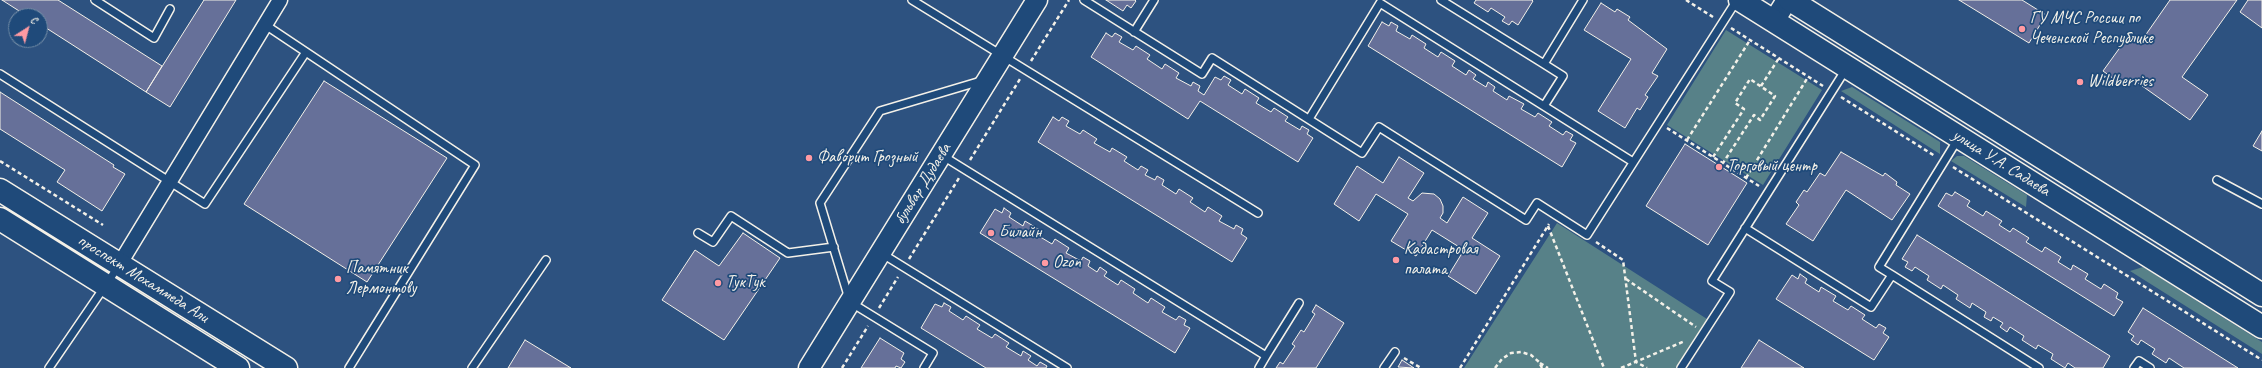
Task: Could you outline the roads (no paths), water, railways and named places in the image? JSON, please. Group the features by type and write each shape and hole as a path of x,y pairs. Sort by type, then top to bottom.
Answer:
{"main road":[{"name":"бульвар Дудаева","path":"809,368 1037,0"},
{"name":"улица У.А. Садаева","path":"1738,0 1774,21 2262,327"},
{"path":"1774,21 1787,0"},
{"name":"улица У.А. Садаева","path":"1790,0 2262,295"},
{"name":"проспект Мохаммеда Али","path":"0,190 286,368"},
{"name":"проспект Мохаммеда Али","path":"0,219 238,368"}],"street":[{"path":"119,265 264,24 280,0"}],"lane":[{"path":"95,0 154,38 170,9"},
{"path":"912,0 1258,213"},
{"path":"1084,0 1202,74 1212,58 1362,153 1379,127 1526,220 1537,203 1587,235 1722,22 1738,0"},
{"path":"1134,32 1154,0"},
{"path":"1441,0 1563,76 1544,106"},
{"path":"1544,64 1583,0"},
{"path":"1309,119 1380,3 1633,162"},
{"path":"264,24 475,164 349,368"},
{"path":"0,74 205,204 306,52"},
{"path":"1681,368 1730,292 1712,281 1847,67"},
{"path":"924,368 933,353 850,302 820,203 880,111 988,79"},
{"path":"1959,137 1879,267 2039,368"},
{"path":"941,154 1266,356"},
{"path":"2217,180 2262,204"},
{"path":"698,233 713,242 730,216 788,253 834,247"},
{"path":"1745,228 1871,307 1892,275"},
{"path":"880,253 1067,368"},
{"path":"472,368 546,260"},
{"path":"50,368 119,265"},
{"path":"1259,368 1299,303"},
{"path":"1384,368 1395,352"},
{"path":"2134,368 2139,361 2150,368"}],"place":[{"name":"ГУ МЧС России по Чеченской Республике","path":"2022,29"},
{"name":"Wildberries","path":"2080,82"},
{"name":"Фаворит Грозный","path":"809,158"},
{"name":"Торговый центр","path":"1719,167"},
{"name":"Билайн","path":"991,233"},
{"name":"Кадастровая палата","path":"1396,260"},
{"name":"Ozon","path":"1045,263"},
{"name":"Памятник Лермонтову","path":"338,279"},
{"name":"ТукТук","path":"718,283"}]}
